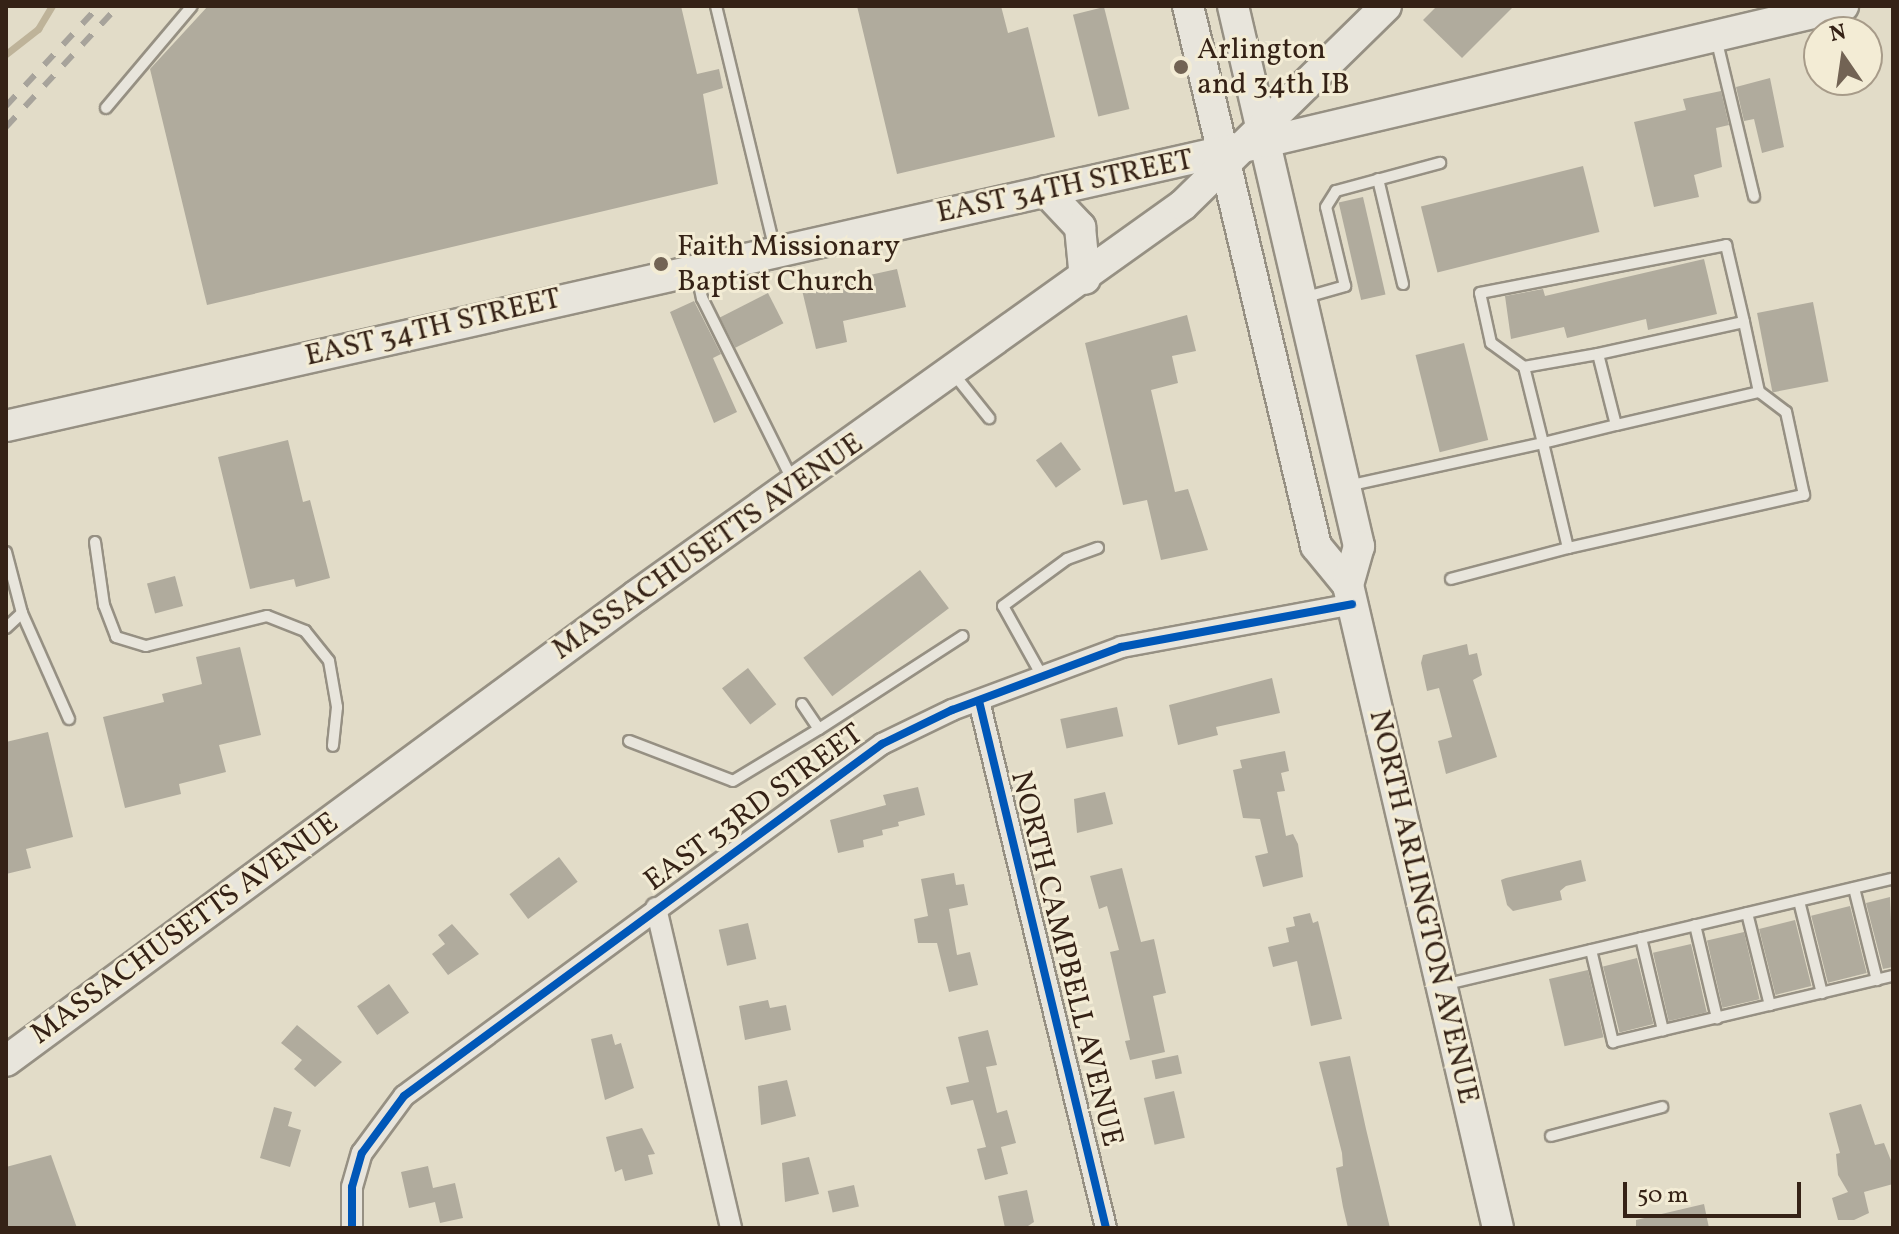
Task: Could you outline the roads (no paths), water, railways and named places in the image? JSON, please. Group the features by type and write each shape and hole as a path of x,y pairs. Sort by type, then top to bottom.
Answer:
{"main road":[{"name":"NORTH ARLINGTON AVENUE","path":"1188,6 1301,299 1359,552 1350,595"},
{"name":"NORTH ARLINGTON AVENUE","path":"1233,6 1244,147 1316,546 1350,595 1498,1228"},
{"name":"MASSACHUSETTS AVENUE","path":"6,1061 795,484 1085,279 1183,205 1386,6"},
{"name":"EAST 34TH STREET","path":"6,426 1244,147 1843,6"},
{"path":"1046,191 1080,227 1085,279"}],"street":[{"name":"EAST 33RD STREET","path":"351,1221 362,1153 404,1096 882,744 1042,676 1144,641 1350,595"},
{"name":"NORTH CAMPBELL AVENUE","path":"979,701 1106,1228"},
{"path":"656,908 731,1228"}],"lane":[{"path":"106,108 192,6"},
{"path":"716,6 776,251"},
{"path":"1716,36 1754,196"},
{"path":"1301,299 1345,286 1326,207 1336,191 1440,163"},
{"path":"1378,179 1403,284"},
{"path":"1451,579 1568,548 1804,495 1786,412 1759,392 1726,245 1480,293 1491,343 1524,367 1568,548"},
{"path":"696,269 702,298 779,460 795,484"},
{"path":"1524,367 1744,322"},
{"path":"1598,354 1616,425"},
{"path":"953,373 989,418"},
{"path":"1345,487 1759,392"},
{"path":"95,542 104,605 116,637 146,646 267,616 305,631 329,661 337,707 333,746"},
{"path":"1042,676 1003,606 1067,559 1098,548"},
{"path":"6,552 22,613 69,719"},
{"path":"6,628 22,613"},
{"path":"629,741 733,781 963,636"},
{"path":"802,704 819,729"},
{"path":"1441,985 1893,879"},
{"path":"1854,888 1877,980"},
{"path":"1799,901 1822,993"},
{"path":"1747,913 1770,1005"},
{"path":"1695,925 1717,1018"},
{"path":"1641,938 1663,1030"},
{"path":"1591,950 1613,1042 1893,976"},
{"path":"1551,1136 1662,1107"}],"waterway":[{"path":"6,54 38,29 52,6"}],"railway":[{"path":"6,106 99,6"},
{"path":"6,127 118,6"}],"place":[{"name":"Arlington and 34th IB","path":"1181,67"},
{"name":"Faith Missionary Baptist Church","path":"661,264"}]}
